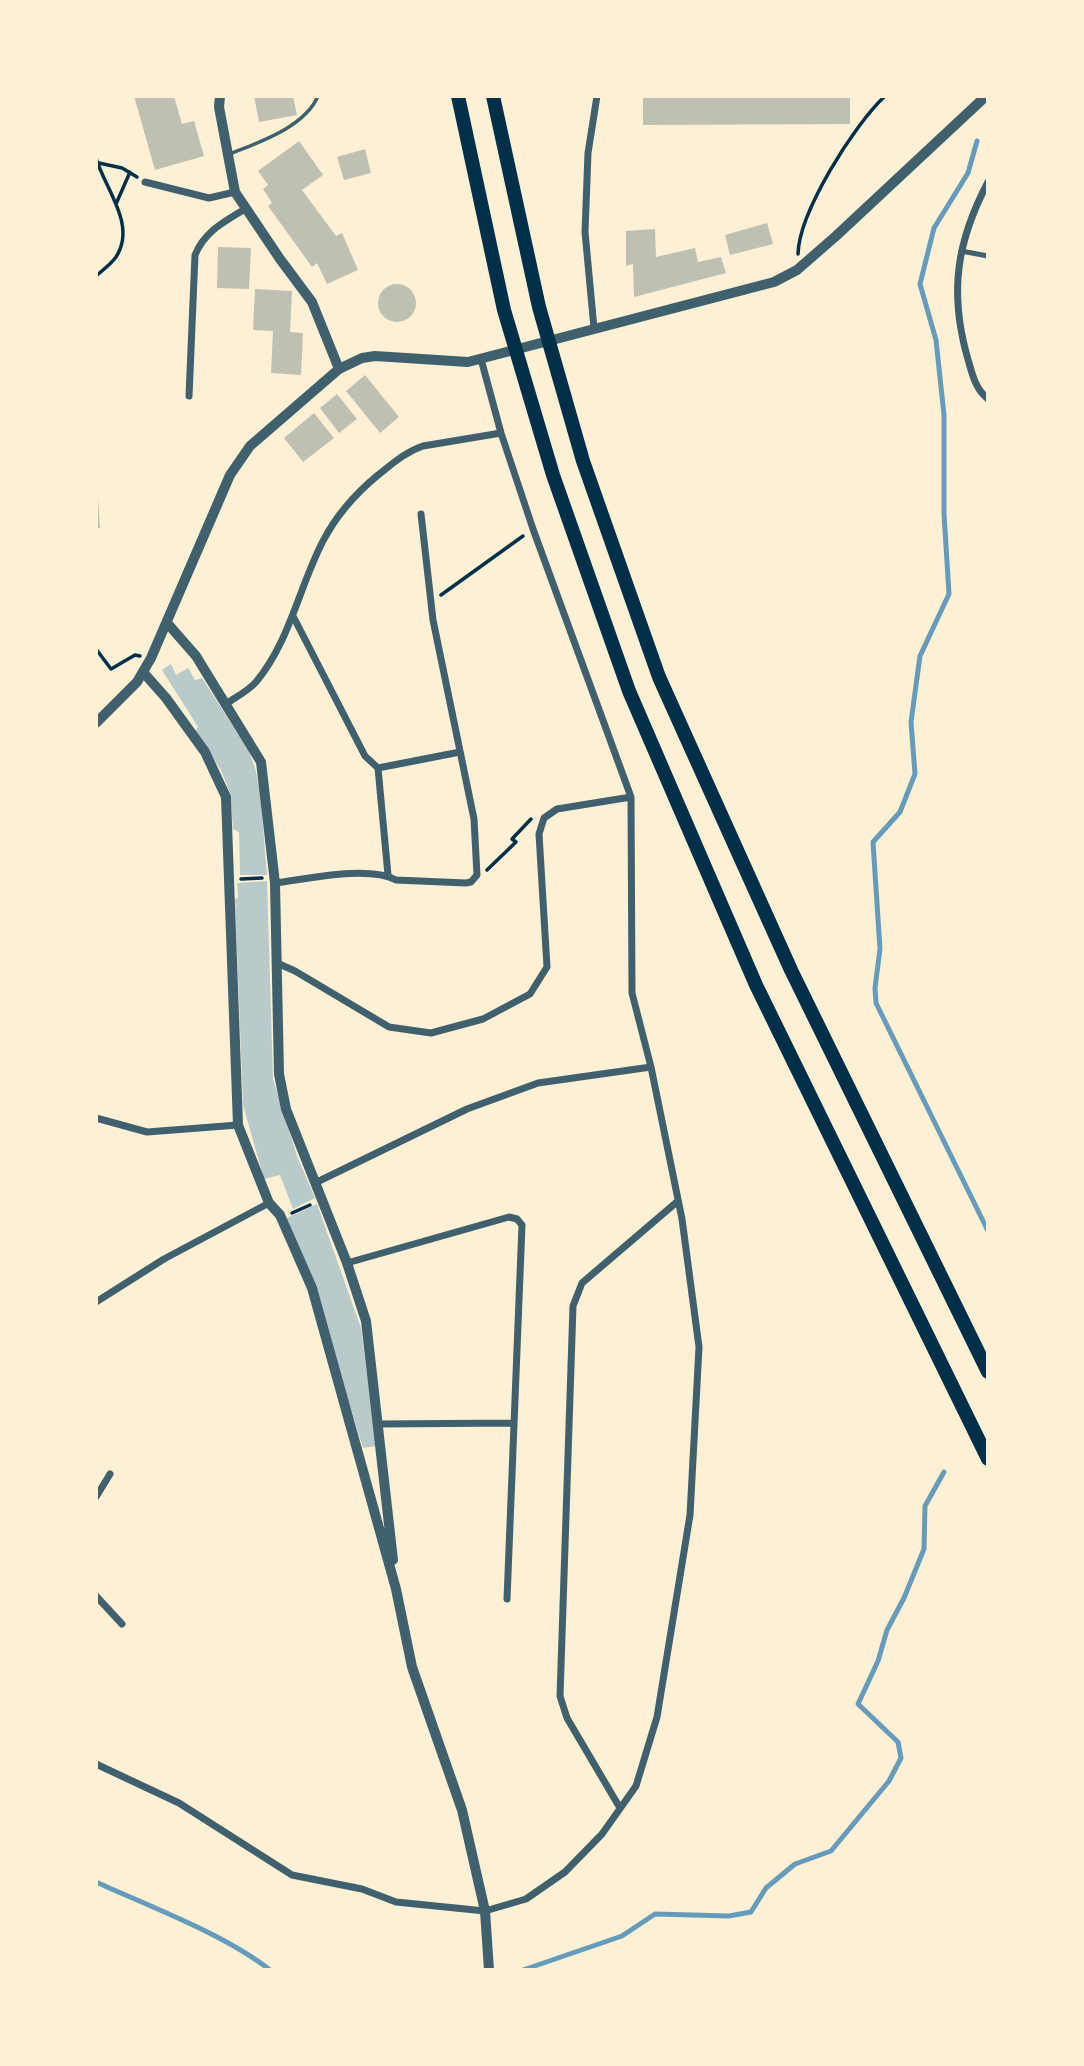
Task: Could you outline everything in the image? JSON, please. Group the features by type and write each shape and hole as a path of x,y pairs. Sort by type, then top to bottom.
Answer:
{"highway":[{"path":"458,96 504,310 553,475 629,691 756,985 988,1459"},
{"path":"493,96 539,307 583,461 659,677 791,970 988,1372"}],"street":[{"path":"219,96 235,192 312,302 339,369"},
{"path":"594,328 585,232 587,153 597,96"},
{"path":"96,723 115,706 151,658 216,508 242,456 261,436 339,369 362,358 375,356 456,363 481,359 762,286 797,270 986,96"},
{"path":"145,182 209,198 235,192"},
{"path":"988,182 973,211 961,251 957,292 959,318 975,384 988,399"},
{"path":"189,396 195,255 204,236 245,209"},
{"path":"961,251 988,256"},
{"path":"96,1764 178,1803 292,1875 362,1889 396,1902 485,1911 526,1899 565,1872 602,1834 636,1786 657,1717 690,1516 699,1347 678,1201 651,1067 632,993 631,797 533,529 501,433 481,359"},
{"path":"226,704 255,683 293,616 322,543 347,503 360,490 411,450 501,433"},
{"path":"275,880 366,872 388,875 396,880 466,883 477,875 474,819 431,603 421,514"},
{"path":"293,616 365,755 378,768 388,875"},
{"path":"168,624 196,656 261,762 275,880 279,1074 282,1093 366,1321 396,1589"},
{"path":"143,672 166,698 205,752 226,797 238,1125 269,1203 281,1217 312,1288 396,1589 412,1667 462,1810 485,1911 489,1970"},
{"path":"378,768 460,752"},
{"path":"277,963 389,1027 431,1033 482,1019 530,994 547,967 539,834 544,818 557,809 631,797"},
{"path":"315,1183 467,1109 538,1083 651,1067"},
{"path":"96,1118 147,1132 238,1125"},
{"path":"620,1808 567,1718 560,1696 573,1306 582,1283 678,1201"},
{"path":"96,1302 164,1259 269,1203"},
{"path":"346,1264 509,1217 522,1224 508,1599"},
{"path":"379,1424 514,1423"},
{"path":"96,1497 110,1474"},
{"path":"96,1596 122,1625"}],"lane":[{"path":"228,154 286,128 313,107 318,96"}],"path":[{"path":"797,270 798,241 811,209 845,145 874,106 885,96"},
{"path":"97,161 122,168 145,182"},
{"path":"96,276 116,258 123,242 122,220 97,161"},
{"path":"116,204 130,173"},
{"path":"431,603 533,529"},
{"path":"96,649 111,669 135,655 151,658"},
{"path":"489,869 516,842 512,839 532,819"},
{"path":"230,879 275,880"},
{"path":"281,1217 322,1200"}],"shaded area":[{"path":"171,664 176,675 188,668 195,680 202,678 249,751 260,791 267,875 240,875 239,832 233,829 231,796 221,770 195,731 198,727 162,670"},
{"path":"267,881 273,1079 297,1156 315,1198 293,1209 280,1175 264,1179 243,1105 235,899 238,898 237,883"},
{"path":"317,1204 361,1328 376,1446 363,1448 314,1288 287,1218"}],"building":[{"path":"134,96 174,96 182,124 194,121 204,156 155,170"},
{"path":"254,96 293,96 297,115 259,122"},
{"path":"643,96 850,96 850,124 643,125"},
{"path":"299,141 323,175 302,190 336,236 342,233 358,270 327,284 317,263 312,267 268,206 272,203 263,189 268,185 258,171"},
{"path":"365,149 371,173 344,180 337,157"},
{"path":"767,223 773,244 730,255 725,235"},
{"path":"655,229 656,257 695,248 698,262 721,257 726,273 634,297 633,264 626,266 626,231"},
{"path":"218,247 251,248 249,289 217,288"},
{"path":"397,284 411,289 416,303 411,317 397,322 383,317 378,303 383,289"},
{"path":"255,289 292,291 290,332 303,333 301,375 271,373 273,331 253,330"},
{"path":"365,375 399,417 380,433 346,391"},
{"path":"337,394 357,419 339,433 320,408"},
{"path":"314,413 334,438 303,462 284,438"},
{"path":"98,498 100,528 96,528"}],"waterway":[{"path":"977,141 968,173 934,228 920,284 936,340 944,415 944,514 949,594 920,656 911,722 915,774 900,812 873,842 880,949 875,988 876,1003 988,1231"},
{"path":"523,1970 622,1936 655,1914 729,1916 751,1912 766,1888 795,1864 831,1851 889,1781 901,1758 898,1742 858,1704 878,1661 887,1630 904,1598 924,1549 925,1506 944,1472"},
{"path":"96,1882 209,1933 270,1970"}]}
